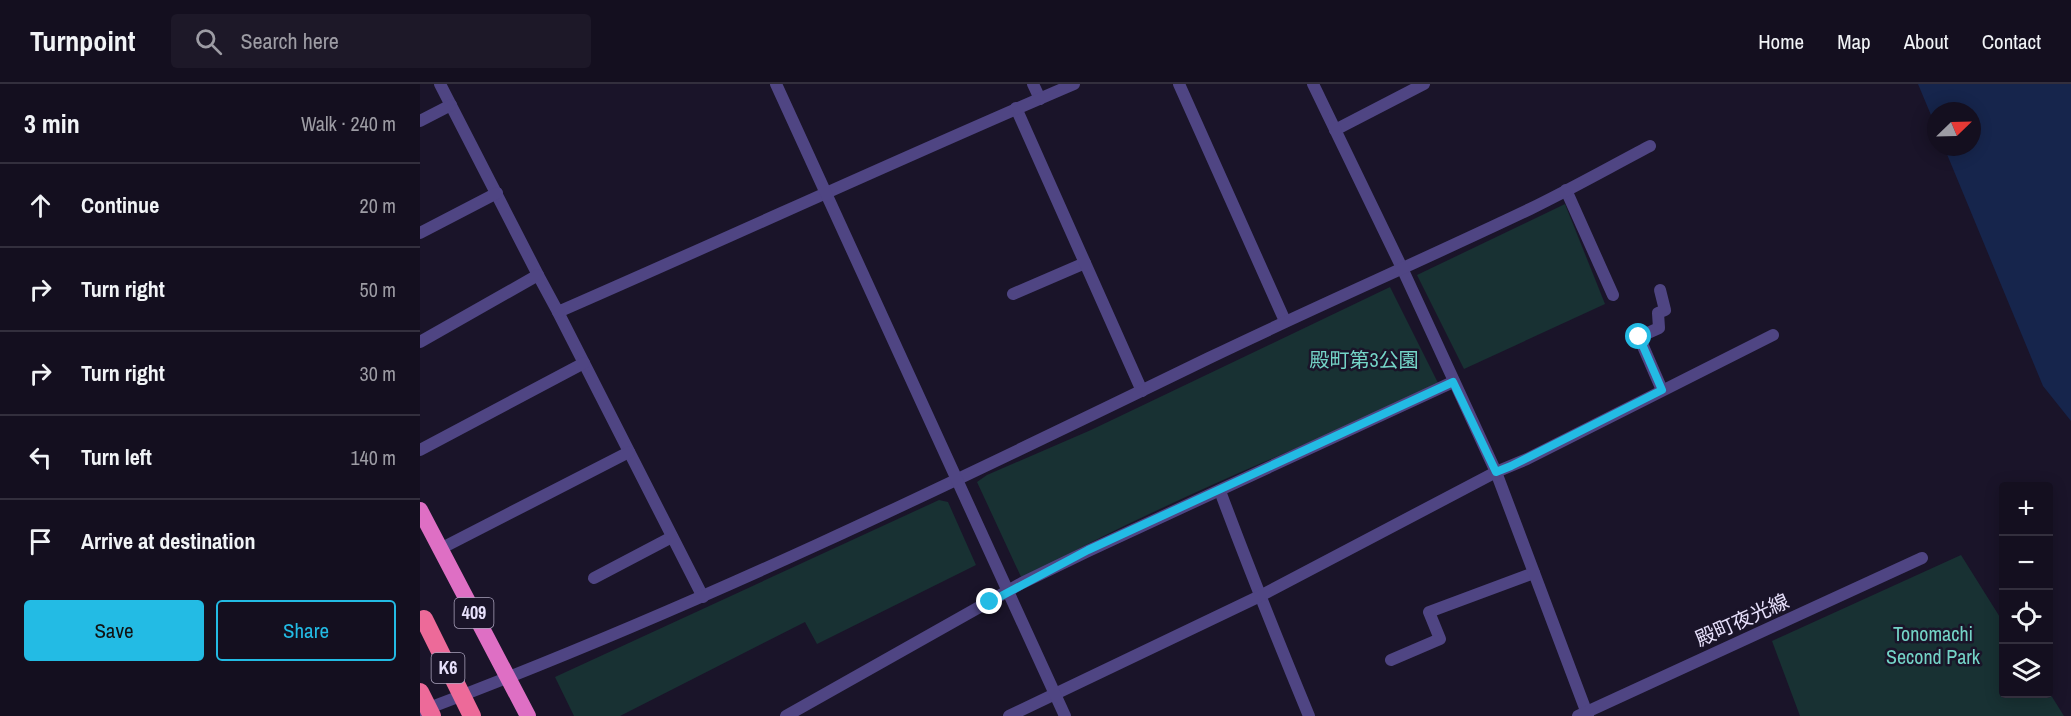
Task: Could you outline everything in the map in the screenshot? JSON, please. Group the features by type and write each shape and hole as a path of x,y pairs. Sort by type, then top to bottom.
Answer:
{"highway":[{"name":"409","path":"420,510 528,716"},
{"name":"K6","path":"424,619 472,716"},
{"name":"K6","path":"420,692 432,716"}],"street":[{"path":"440,84 703,597"},
{"path":"776,84 1065,716"},
{"path":"1033,84 1040,99"},
{"path":"558,312 1074,84"},
{"path":"1179,84 1285,321"},
{"path":"1313,84 1402,268 1496,472 1584,715"},
{"path":"1335,130 1424,84"},
{"path":"420,121 451,105"},
{"path":"1016,108 1142,391"},
{"path":"420,711 509,678 703,597 957,480 1285,321 1566,190 1650,146"},
{"path":"1566,190 1613,295"},
{"path":"420,233 497,193"},
{"path":"1013,294 1085,262"},
{"path":"420,342 538,275"},
{"path":"1660,290 1665,310 1658,313 1659,328 1639,337 1662,390"},
{"path":"1009,716 1260,596 1496,472 1527,459 1773,335"},
{"path":"420,450 584,363"},
{"path":"786,716 801,712 1008,591 1088,550 1453,382"},
{"path":"440,549 629,452"},
{"path":"1220,491 1309,716"},
{"path":"594,578 672,537"},
{"name":"殿町夜光線","path":"1584,715 1922,558"},
{"path":"1391,660 1440,639 1429,612 1533,573"}],"green space":[{"path":"1565,204 1605,304 1464,369 1417,275"},
{"name":"殿町第3公園","path":"1390,287 1439,385 1124,526 1022,579 977,482 987,475 1091,430"},
{"path":"939,500 948,502 976,565 817,644 805,622 620,716 574,716 555,677"},
{"name":"Tonomachi Second Park","path":"1961,555 1999,616 1999,698 2053,698 2064,716 1800,716 1772,641"}],"water":[{"path":"1918,84 2071,84 2071,421 2043,386 1948,156 1981,156 1981,102 1927,102 1927,106"}],"route":[{"path":"990,602 1088,550 1453,382 1496,472 1511,466 1662,390 1639,337"}]}
